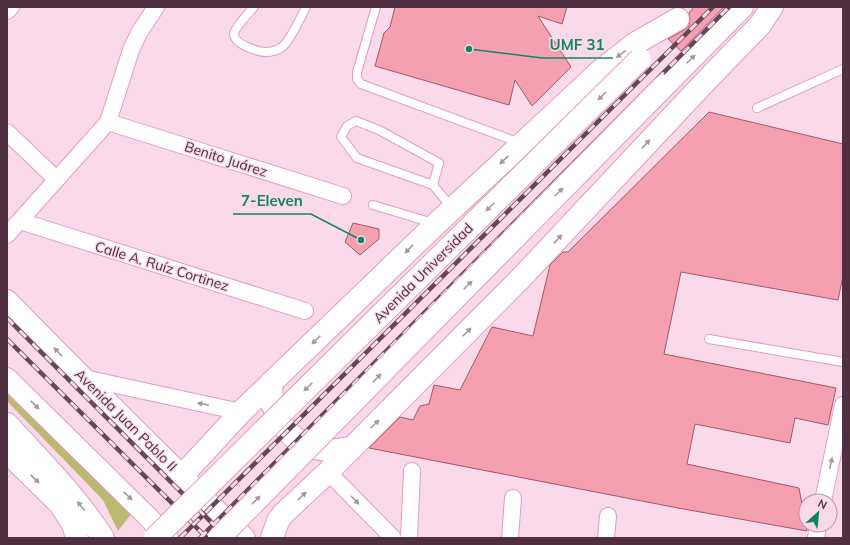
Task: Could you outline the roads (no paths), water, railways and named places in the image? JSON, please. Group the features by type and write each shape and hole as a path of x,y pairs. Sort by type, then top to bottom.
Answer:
{"highway":[{"path":"219,538 742,7"},
{"path":"272,538 278,521 283,514 328,472 521,278 760,25 772,7"},
{"path":"182,476 241,412 452,208 522,143 617,57 636,43 684,13"},
{"name":"Avenida Universidad","path":"155,538 640,59 684,13"},
{"path":"271,383 272,403 280,422 293,437 311,447 331,451 352,448"},
{"path":"7,424 73,496 103,538"},
{"path":"7,452 60,504 73,524 77,538"}],"street":[{"path":"7,11 11,7"},
{"path":"7,235 108,122 131,50 138,34 156,7"},
{"name":"Benito Juárez","path":"108,122 343,196"},
{"path":"7,132 56,179"},
{"name":"Calle A. Ruíz Cortinez","path":"20,222 305,311"},
{"name":"Avenida Juan Pablo II","path":"7,300 245,538"},
{"path":"7,378 168,538"},
{"path":"84,378 241,412"},
{"path":"825,493 839,442 843,405"},
{"path":"409,538 412,471"},
{"path":"328,472 393,538"},
{"path":"510,538 513,498"},
{"path":"606,538 608,516"}],"lane":[{"path":"254,7 236,29 234,37 236,41 242,45 265,52 282,47 287,41 306,7"},
{"path":"376,7 357,72 357,79 361,84 522,143"},
{"path":"757,108 843,69"},
{"path":"433,185 439,163 378,130 356,122 347,126 342,137 357,158 433,185 452,208"},
{"path":"373,205 436,224"},
{"path":"709,339 843,362"}],"railway":[{"path":"180,538 713,7"},
{"path":"200,538 729,7"},
{"path":"7,318 227,538"},
{"path":"7,339 207,538"}],"place":[{"name":"UMF 31","path":"469,49"},
{"name":"7-Eleven","path":"361,240"}]}
